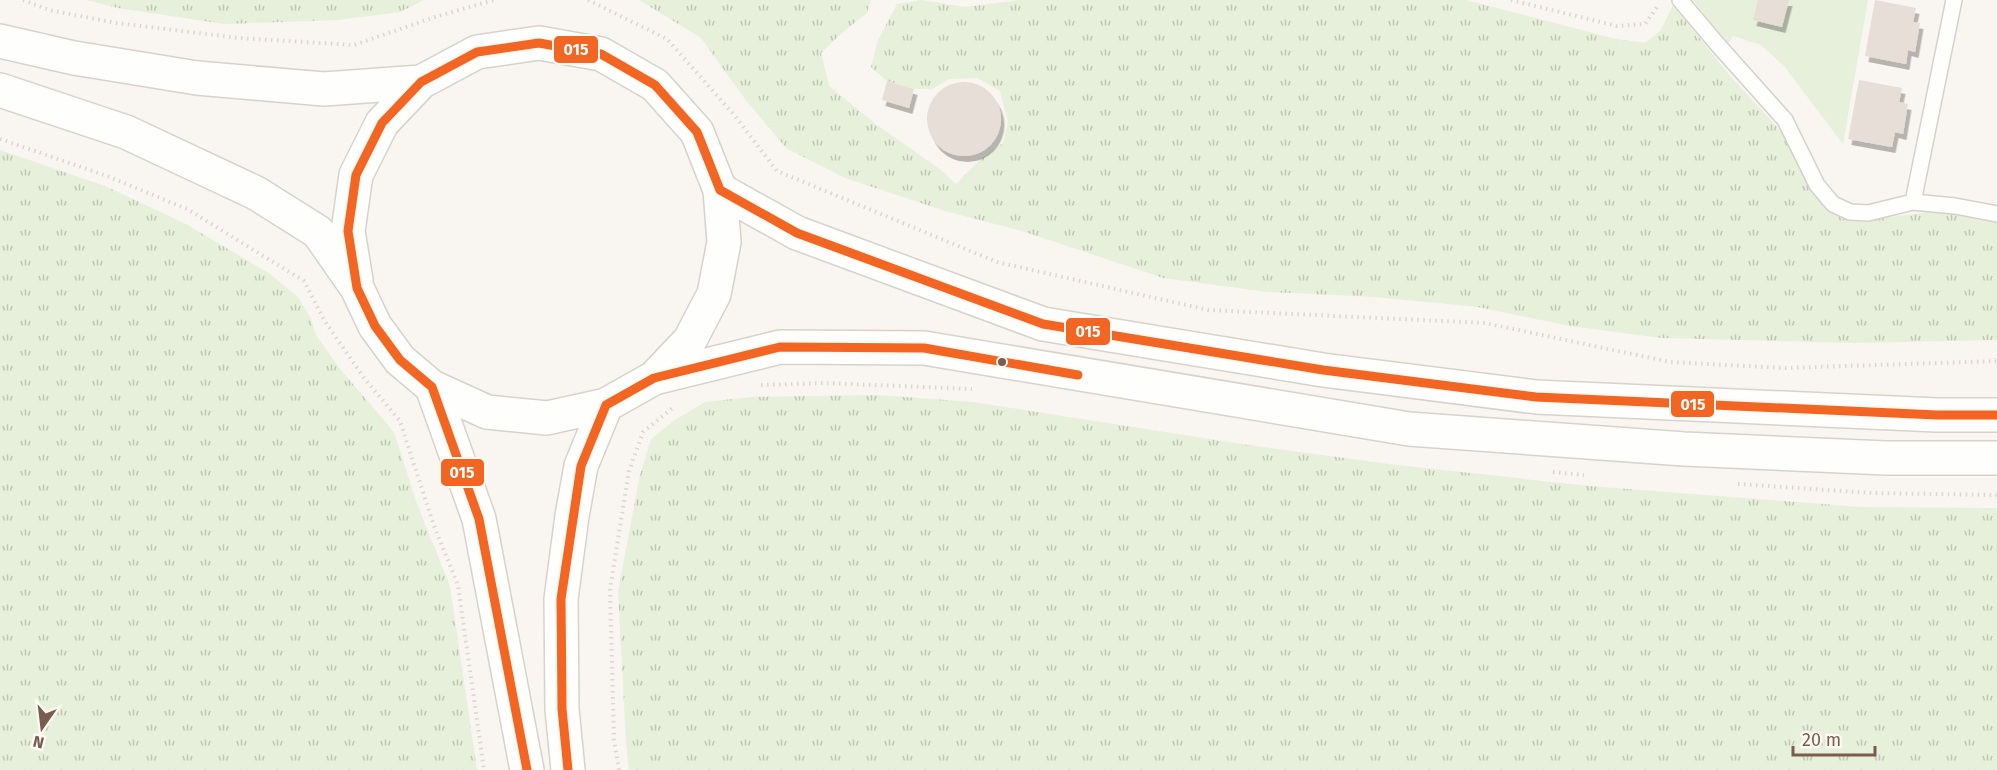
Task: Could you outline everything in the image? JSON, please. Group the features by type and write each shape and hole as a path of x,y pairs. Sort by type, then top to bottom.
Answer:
{"main road":[{"path":"0,41 74,58 197,78 324,89 421,82"},
{"path":"357,288 348,231 356,175 382,123 421,82 477,52 539,43 601,54 656,85 697,132 720,190 724,242 714,294 690,340 654,378"},
{"path":"0,90 126,132 256,193 318,232 357,288 375,326 400,360 432,387 487,412 547,418 606,405 654,378 780,347 924,348 1409,429 1695,450 1886,458 1997,458"},
{"path":"720,190 797,233 1043,324 1323,370 1536,397 1936,415 1997,415"},
{"path":"432,387 479,519 527,770"},
{"path":"568,770 562,708 561,599 581,466 606,405"}],"lane":[{"path":"1680,0 1785,120 1817,185 1833,204 1850,212 1868,213 1913,202 1955,206 1997,214"},
{"path":"1913,202 1954,0"}],"path":[{"path":"23,0 49,10 116,23 239,38 354,45 435,16 494,0"},
{"path":"588,0 667,39 735,116 777,171 997,262 1208,310 1485,323 1670,362 1785,368 1997,361"},
{"path":"1511,0 1617,26 1646,24 1658,8 1660,0"},
{"path":"0,139 107,176 187,209 304,281 324,320 364,378 400,421 434,526 458,585 484,770"},
{"path":"755,385 824,383 976,389"},
{"path":"618,770 614,740 610,589 629,471 643,432 682,399"},
{"path":"1551,472 1586,475"},
{"path":"1729,484 1872,493 1997,495"}],"green space":[{"path":"86,0 424,0 400,12 338,20 224,24 118,8"},
{"path":"639,0 871,0 867,13 821,53 829,86 877,125 941,170 956,184 981,159 1003,143 1008,122 1000,91 977,78 949,79 932,89 914,89 887,81 871,67 878,40 897,4 922,0 965,7 1019,0 1466,0 1616,39 1645,43 1661,30 1673,5 1730,76 1780,130 1811,190 1824,207 1841,218 1864,220 1942,211 1984,216 1997,222 1997,340 1853,343 1661,338 1570,326 1478,307 1375,297 1268,292 1163,278 1022,231 945,211 845,178 786,148 745,99 701,38"},
{"path":"1693,0 1868,0 1843,144 1784,66 1761,45 1733,36 1728,44"},
{"path":"0,150 105,186 186,224 270,274 298,297 310,317 316,335 340,369 394,432 417,504 450,586 477,770 0,770"},
{"path":"878,395 973,402 1248,445 1397,465 1589,486 1861,507 1997,508 1997,770 629,770 618,591 640,475 651,439 675,420 705,402 751,397"}],"building":[{"path":"1758,0 1789,0 1782,27 1753,20"},
{"path":"1875,0 1916,8 1913,22 1920,23 1915,52 1908,50 1906,64 1865,56"},
{"path":"1859,80 1902,88 1899,102 1908,104 1903,134 1895,132 1892,147 1848,139"},
{"path":"887,81 914,89 909,108 882,100"},
{"path":"964,82 978,85 990,93 998,105 1001,119 998,133 990,145 978,153 964,156 950,153 938,145 930,133 927,119 930,105 938,93 950,85"}],"transit line":[{"name":"015","path":"527,770 479,519 432,387 400,360 375,326 357,288 348,231 356,175 382,123 421,82 477,52 539,43 601,54 655,85 697,132 720,190 797,233 1043,324 1323,370 1536,397 1937,415 1997,415"},
{"name":"015","path":"568,770 562,709 561,599 581,466 606,405 654,378 780,347 924,348 1078,375"}]}
